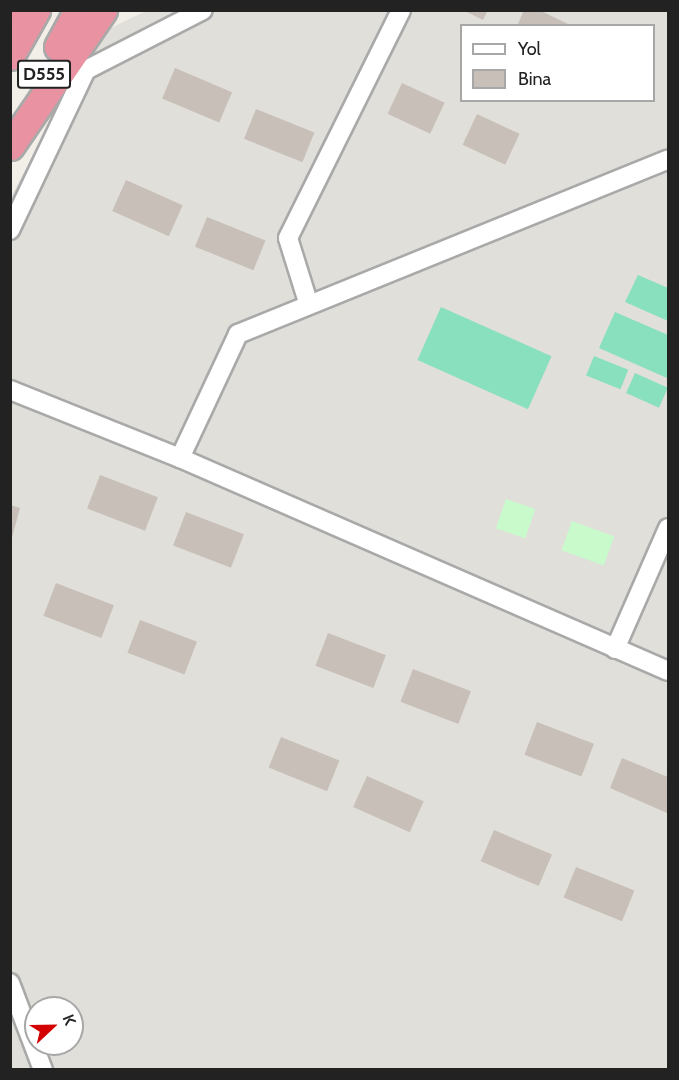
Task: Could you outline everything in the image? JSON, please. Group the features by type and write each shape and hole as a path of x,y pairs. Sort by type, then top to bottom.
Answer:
{"highway":[{"path":"10,17 13,10"},
{"name":"D555","path":"10,56 36,10"},
{"name":"D555","path":"10,138 78,10"},
{"path":"10,146 103,10"}],"street":[{"path":"10,230 86,70 203,10"},
{"path":"308,302 288,238 401,10"},
{"path":"180,458 238,334 308,302 669,159"},
{"path":"10,390 180,458 669,671"},
{"path":"615,649 669,528"},
{"path":"10,983 43,1070"}],"shaded area":[{"path":"148,10 668,11 668,1069 11,1070 11,197 96,35"}],"green space":[{"path":"638,275 668,288 668,321 625,302"},
{"path":"441,307 552,356 528,409 417,360"},
{"path":"615,312 668,335 667,378 599,348"},
{"path":"594,356 628,370 620,389 586,375"},
{"path":"635,373 668,388 659,408 626,393"},
{"path":"506,499 535,509 525,538 496,528"},
{"path":"572,521 614,536 604,566 561,550"}],"building":[{"path":"463,10 488,10 483,20"},
{"path":"524,10 539,10 568,24 518,24"},
{"path":"175,68 232,92 219,123 162,98"},
{"path":"402,83 445,103 430,134 388,114"},
{"path":"256,109 314,133 302,162 244,139"},
{"path":"477,114 520,134 505,165 463,145"},
{"path":"126,180 183,205 169,236 112,211"},
{"path":"207,217 265,241 253,270 195,247"},
{"path":"100,475 158,497 145,531 87,509"},
{"path":"10,505 20,508 11,541 10,541"},
{"path":"186,512 244,534 231,568 173,546"},
{"path":"56,583 114,605 101,638 43,616"},
{"path":"140,620 197,642 184,675 127,653"},
{"path":"328,633 386,655 373,688 315,666"},
{"path":"413,669 471,691 458,724 400,702"},
{"path":"537,722 594,744 581,777 524,755"},
{"path":"281,737 339,761 327,791 269,768"},
{"path":"622,758 668,777 667,813 610,788"},
{"path":"367,776 424,801 410,832 353,807"},
{"path":"494,830 552,855 539,886 481,861"},
{"path":"576,867 634,891 622,921 564,898"}]}
